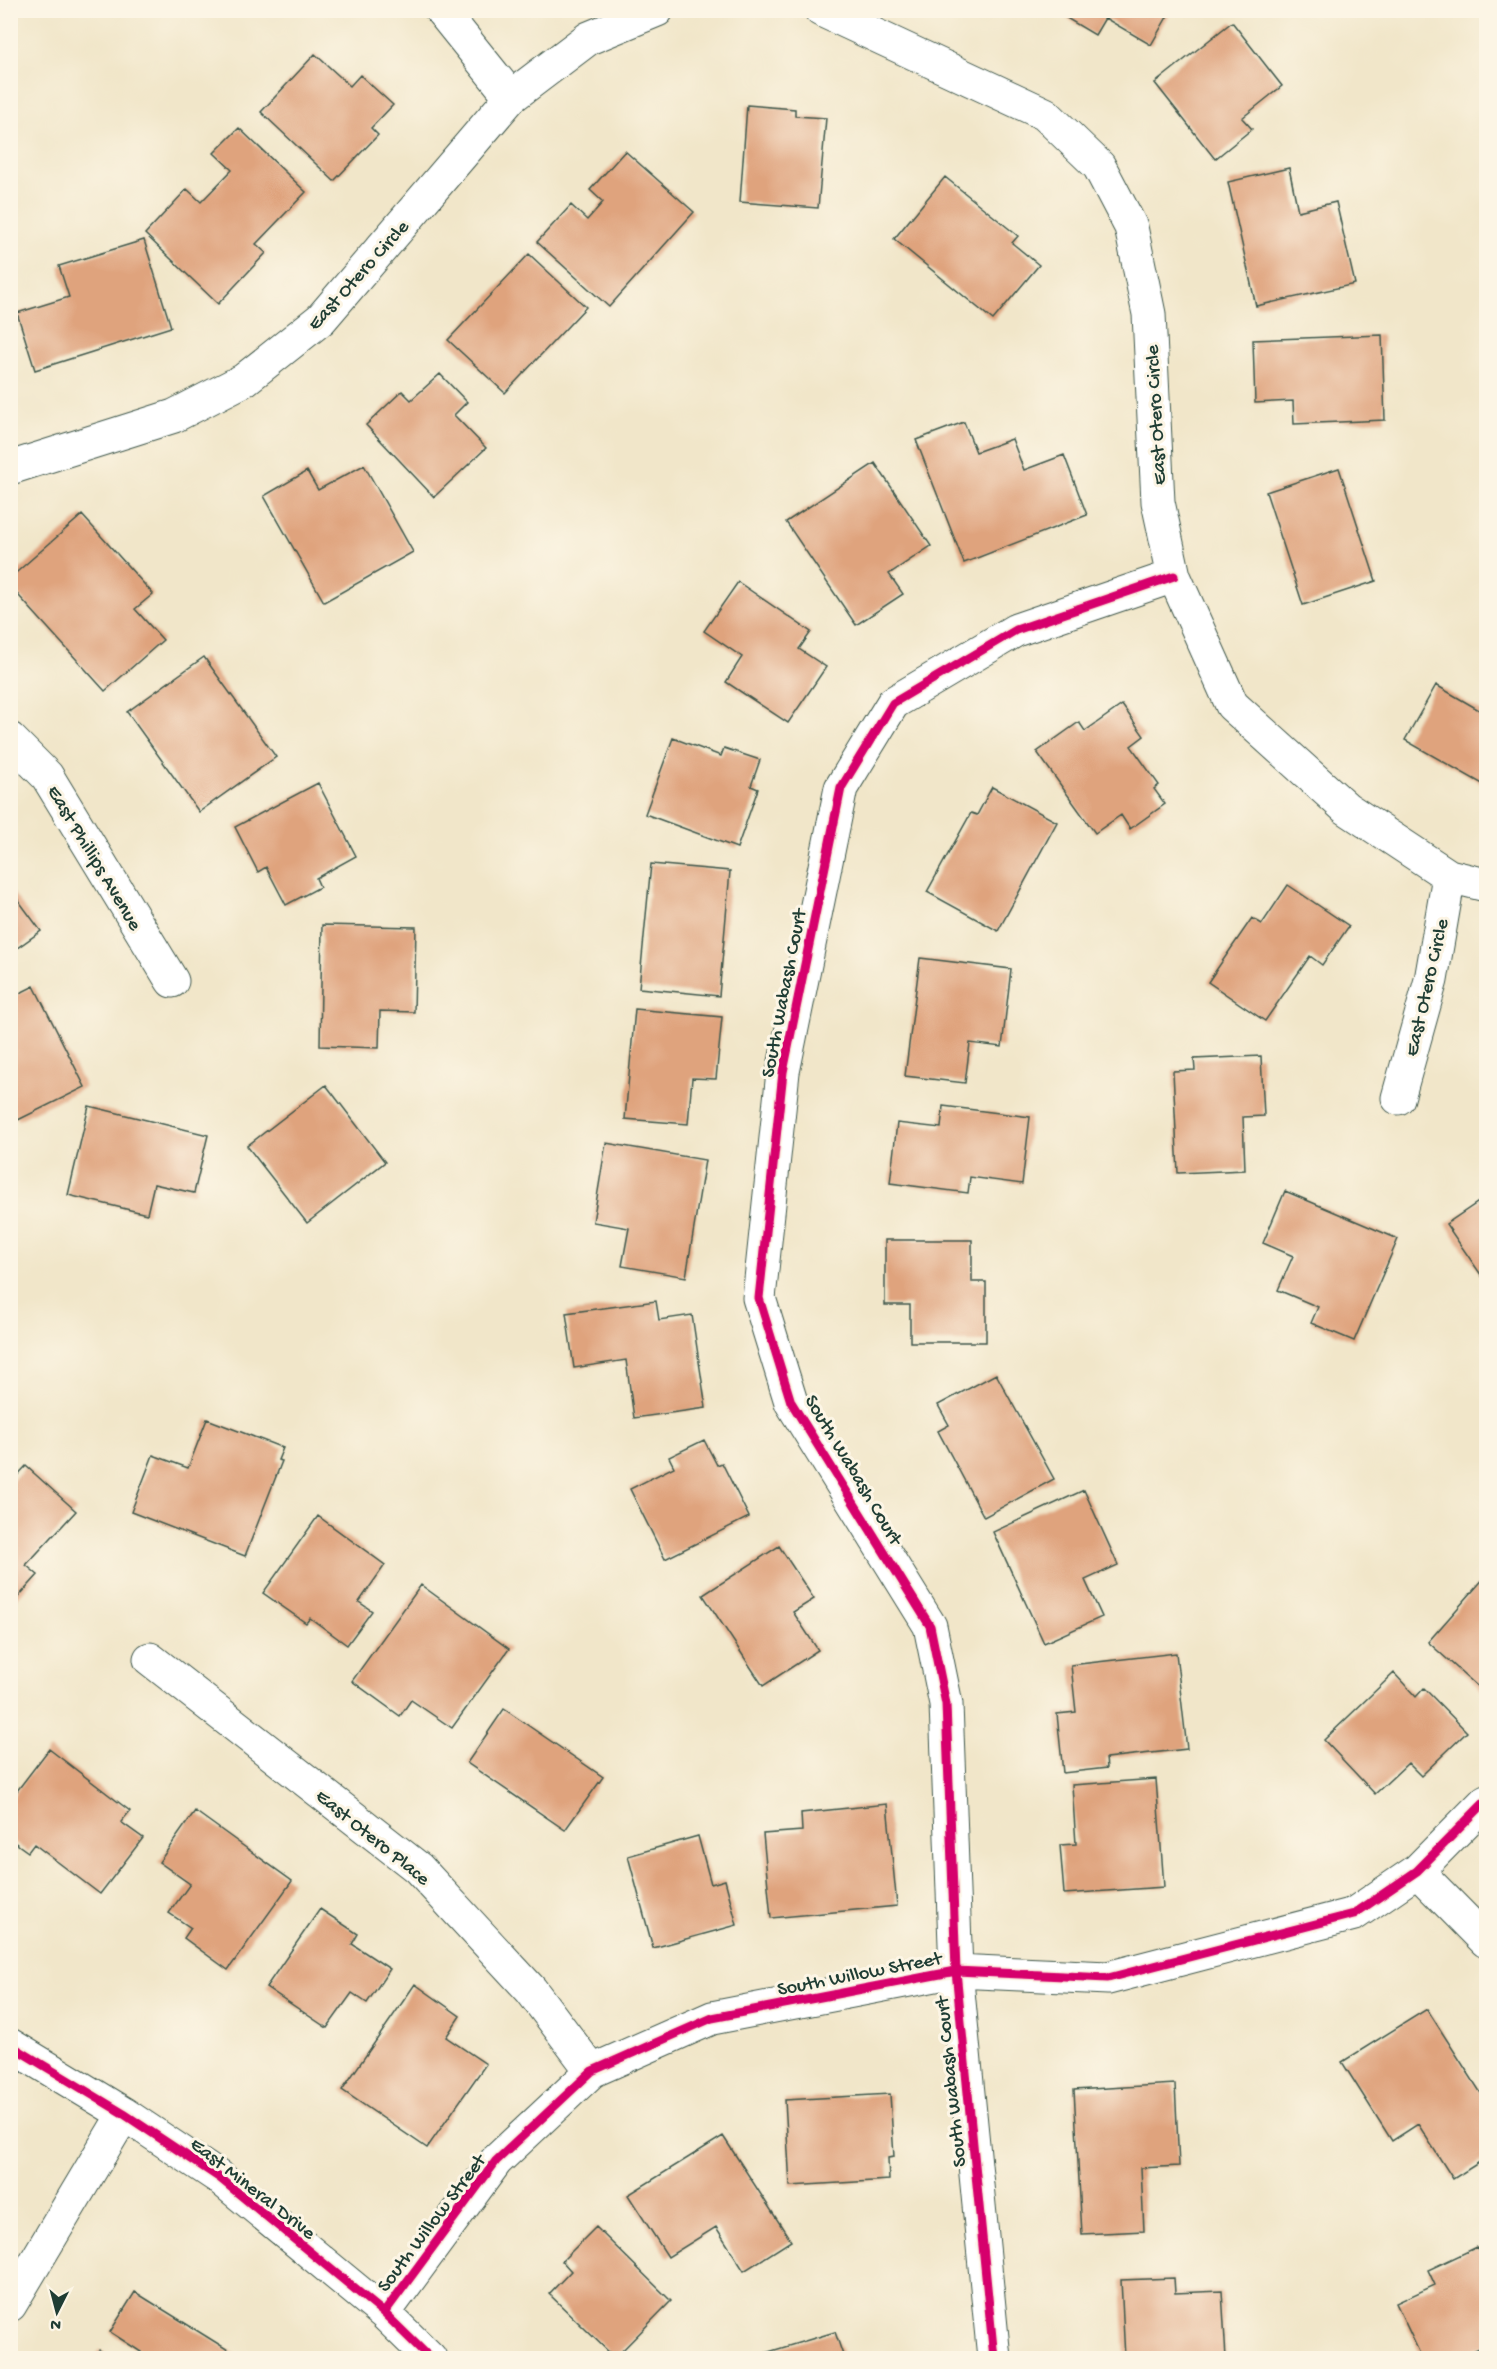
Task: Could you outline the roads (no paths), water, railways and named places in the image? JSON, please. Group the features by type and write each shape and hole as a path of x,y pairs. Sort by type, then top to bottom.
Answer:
{"street":[{"path":"441,10 511,97"},
{"name":"East Otero Circle","path":"10,468 174,416 244,380 321,320 511,97 589,38 657,10"},
{"name":"East Otero Circle","path":"821,10 1046,114 1099,166 1131,227 1149,314 1158,502 1174,576 1232,705 1346,808 1449,876 1486,885"},
{"name":"South Wabash Court","path":"994,2358 956,1971 946,1704 930,1626 791,1402 759,1298 783,1072 842,788 893,703 1016,630 1174,576"},
{"name":"East Phillips Avenue","path":"10,739 46,776 172,981"},
{"name":"East Otero Circle","path":"1398,1098 1431,980 1449,876"},
{"name":"East Otero Place","path":"150,1659 418,1868 531,1990 592,2071"},
{"name":"South Willow Street","path":"384,2313 496,2161 592,2071 712,2018 956,1971 1108,1978 1354,1914 1418,1871 1486,1801"},
{"path":"1418,1871 1486,1941"},
{"name":"East Mineral Drive","path":"10,2045 124,2114 220,2178 384,2313 430,2358"},
{"path":"10,2305 124,2114"}]}
